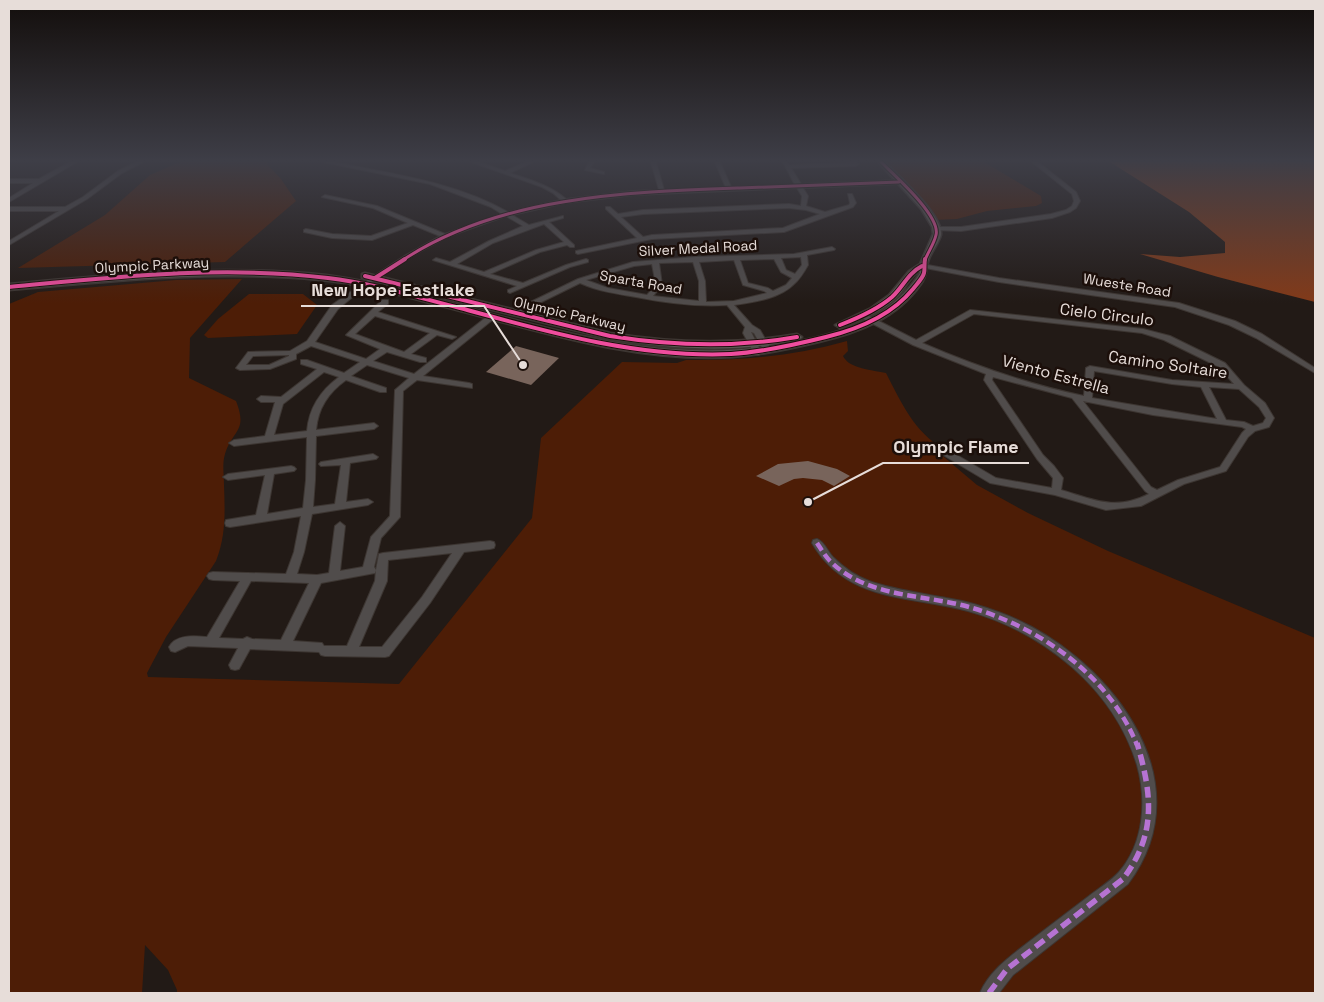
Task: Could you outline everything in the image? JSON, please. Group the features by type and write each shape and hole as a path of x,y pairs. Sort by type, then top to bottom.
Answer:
{"main road":[{"path":"761,348 838,326 862,316 893,297 911,271 922,266 937,234 937,229 924,209"},
{"name":"Olympic Parkway","path":"9,281 204,266 282,266 375,278 634,340 761,348"},
{"path":"761,348 820,340 872,321 894,309 908,296 924,273 922,266"},
{"name":"Olympic Parkway","path":"9,287 195,272 272,273 365,284 601,344 636,350 711,355 761,348"}],"street":[{"path":"9,209 65,209"},
{"path":"9,242 65,209"},
{"path":"376,209 444,236"},
{"path":"498,209 527,226"},
{"path":"292,353 293,358 284,363 270,367 240,368 251,354 292,353 310,343 335,307 365,284 408,256 444,236 507,214 530,209"},
{"path":"609,209 641,239"},
{"path":"617,216 643,212 719,209"},
{"path":"809,209 825,214"},
{"path":"578,252 641,239 778,232 794,228 842,209"},
{"path":"937,229 961,229 1003,224 1052,216 1072,209"},
{"path":"452,264 488,242 527,226 561,216"},
{"path":"510,290 588,263 545,221"},
{"path":"306,231 332,236 372,238 412,223"},
{"path":"484,274 538,251 568,243"},
{"name":"Silver Medal Road","path":"514,312 580,280 615,269 655,262 695,259 804,255 832,248"},
{"path":"778,257 783,271 796,277 805,265 804,255"},
{"path":"736,258 745,284 766,289 772,294"},
{"path":"695,259 702,281 703,304"},
{"path":"436,260 522,285"},
{"path":"648,298 659,285 655,262"},
{"name":"Wueste Road","path":"922,266 999,280 1176,305 1232,323 1259,336 1315,371"},
{"name":"Sparta Road","path":"580,280 610,291 663,302 703,304 729,303 772,294 790,285 796,277"},
{"path":"385,302 350,335 386,349 423,360"},
{"path":"729,303 749,327 747,333 761,348"},
{"name":"Cielo Circulo","path":"916,343 973,312 1143,331 1167,338 1208,356 1222,365 1241,387 1262,405 1270,418 1266,425 1252,428 1245,435 1223,469 1182,482 1137,504 1106,506 1056,492 993,481 935,446 923,447"},
{"path":"373,313 452,337"},
{"name":"Viento Estrella","path":"862,316 916,343 990,373 1088,400 1244,425 1252,428"},
{"path":"367,571 376,537 395,517 399,390 492,317"},
{"path":"405,355 436,332"},
{"path":"310,343 415,376 469,386"},
{"path":"290,578 298,559 301,512 311,466 311,434 314,409 330,388 386,349"},
{"path":"257,368 266,354"},
{"path":"304,362 383,390"},
{"name":"Camino Soltaire","path":"1088,400 1090,368 1172,382 1241,387"},
{"path":"268,440 279,403 323,369"},
{"path":"990,373 988,380 1040,457 1052,468 1058,478 1056,492"},
{"path":"1204,385 1223,422"},
{"path":"1074,397 1148,488 1156,494"},
{"path":"261,399 282,400"},
{"path":"234,443 374,426"},
{"path":"324,464 372,457"},
{"path":"340,506 346,461"},
{"path":"228,477 291,469"},
{"path":"261,518 270,472"},
{"path":"230,523 368,502"},
{"path":"334,575 340,526"},
{"path":"817,543 827,559 846,574 864,583 984,611 1032,632 1074,661 1098,684 1127,723 1136,742 1145,766 1150,807 1148,827 1134,866 1122,879 1007,969 989,993"},
{"path":"213,576 317,578 367,571 382,563 490,545"},
{"path":"174,646 186,641 247,642 351,652 385,652 426,600 460,550"},
{"path":"351,652 381,581 382,563"},
{"path":"210,642 248,577"},
{"path":"284,646 317,578"},
{"path":"234,665 247,642"}],"shaded area":[{"path":"112,209 287,209 225,262 18,268 105,215"},
{"path":"923,209 1009,209 987,211 957,219 933,220"},
{"path":"1184,209 1315,209 1315,302 1218,277 1140,254 1180,257 1225,253 1225,242"},
{"path":"242,279 190,338 189,378 236,401 239,411 240,425 228,446 224,458 225,514 222,542 216,561 166,637 147,673 148,677 399,684 532,518 541,438 622,362 677,363 686,360 767,357 847,341 848,351 843,356 846,360 850,364 862,368 886,373 909,416 916,425 924,434 944,449 938,452 977,485 1028,513 1108,551 1315,638 1315,993 177,993 168,970 145,945 142,993 9,993 9,304 38,292 176,280"},
{"path":"249,294 303,294 317,305 297,334 208,338 204,335 218,319"}],"building":[{"path":"516,346 559,358 531,385 486,372"},
{"path":"808,461 837,469 850,476 834,486 822,480 803,478 794,479 779,486 756,476 778,464"}],"marked path":[{"path":"817,543 829,561 845,574 864,583 905,595 969,607 1027,630 1055,647 1080,667 1103,690 1122,715 1137,743 1146,773 1149,815 1144,842 1132,867 1123,879 1007,969 989,993"}],"cycle path":[{"path":"375,278 436,240 481,223 534,209"},
{"path":"9,287 128,276 208,272 288,274 370,285 586,340 634,348 683,353 732,354 781,348 832,336 873,321 896,306 906,297 924,273 924,263 937,234 936,227 925,209"},
{"path":"840,325 868,313 886,302 897,293 908,276 922,266"},
{"path":"365,276 633,340 704,346 750,344 797,337"}],"place":[{"name":"New Hope Eastlake","path":"523,365"},
{"name":"Olympic Flame","path":"808,502"}]}
